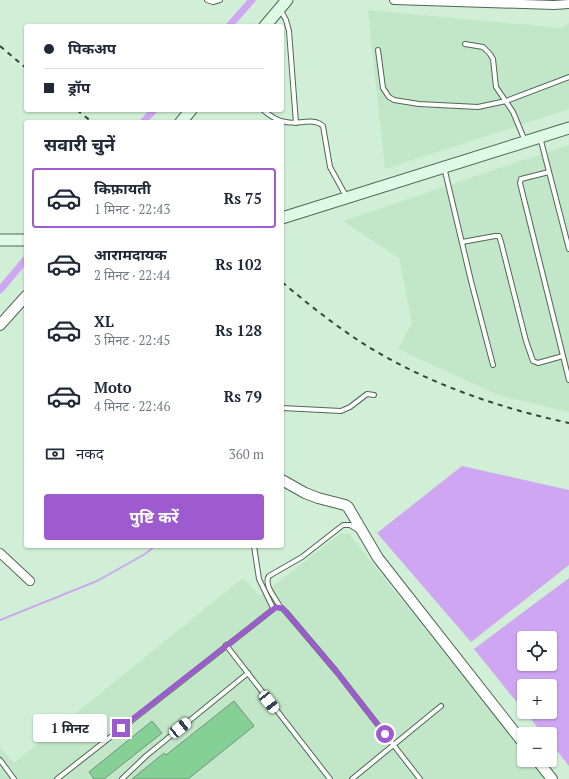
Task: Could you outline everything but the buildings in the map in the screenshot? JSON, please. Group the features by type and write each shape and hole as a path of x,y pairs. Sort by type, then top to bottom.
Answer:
{"main road":[{"path":"267,24 284,4"},
{"path":"183,120 190,112"},
{"path":"284,217 569,128"},
{"path":"0,240 22,239"}],"street":[{"path":"394,0 507,2 554,5 569,4"},
{"path":"0,325 24,298"},
{"path":"284,481 305,493 345,505 352,511 363,534 378,558 517,735"},
{"path":"0,553 30,581"},
{"path":"543,767 552,779"}],"lane":[{"path":"207,0 213,2 220,0"},
{"path":"284,4 289,31 296,123"},
{"path":"466,44 483,47 490,54 493,59 496,87 513,112 525,142"},
{"path":"378,50 384,88 389,97 394,100 419,104 472,107 506,101 569,77"},
{"path":"266,112 279,120"},
{"path":"284,122 288,123 318,122 323,126 330,167 347,197"},
{"path":"540,137 569,249"},
{"path":"444,167 492,365"},
{"path":"549,172 521,179 520,183 569,380"},
{"path":"462,242 499,236 532,361 538,363 563,356"},
{"path":"284,408 341,411 350,407 367,394 374,395"},
{"path":"363,534 350,525 344,525 302,557 269,576 266,581 280,607 286,612 336,671 420,779"},
{"path":"254,548 258,573 273,608"},
{"path":"57,779 273,608 280,607"},
{"path":"226,645 330,779"},
{"path":"122,779 146,756 248,673"},
{"path":"352,779 441,706"},
{"path":"0,760 14,779"}],"shaded area":[{"path":"368,10 561,28 569,23 569,109 385,169"},
{"path":"569,145 569,412 498,395 398,349 412,323 399,258 343,221"},
{"path":"462,466 569,490 569,565 471,642 377,533"},
{"path":"341,533 349,534 517,744 517,767 536,767 545,779 0,779 0,747 14,763 243,578 260,596"},
{"path":"569,578 569,766 557,751 557,727 537,727 531,719 557,719 557,679 517,679 517,702 474,649"}],"waterway":[{"path":"231,24 252,0"},
{"path":"145,120 152,112"},
{"path":"0,290 24,261"},
{"path":"0,620 97,581 145,554 152,548"}],"railway":[{"path":"0,46 24,66"},
{"path":"80,112 90,120"},
{"path":"284,284 323,316 356,339 391,360 415,372 491,402 569,423"}],"route":[{"path":"121,728 273,608 280,607 286,612 336,671 385,734"}]}
